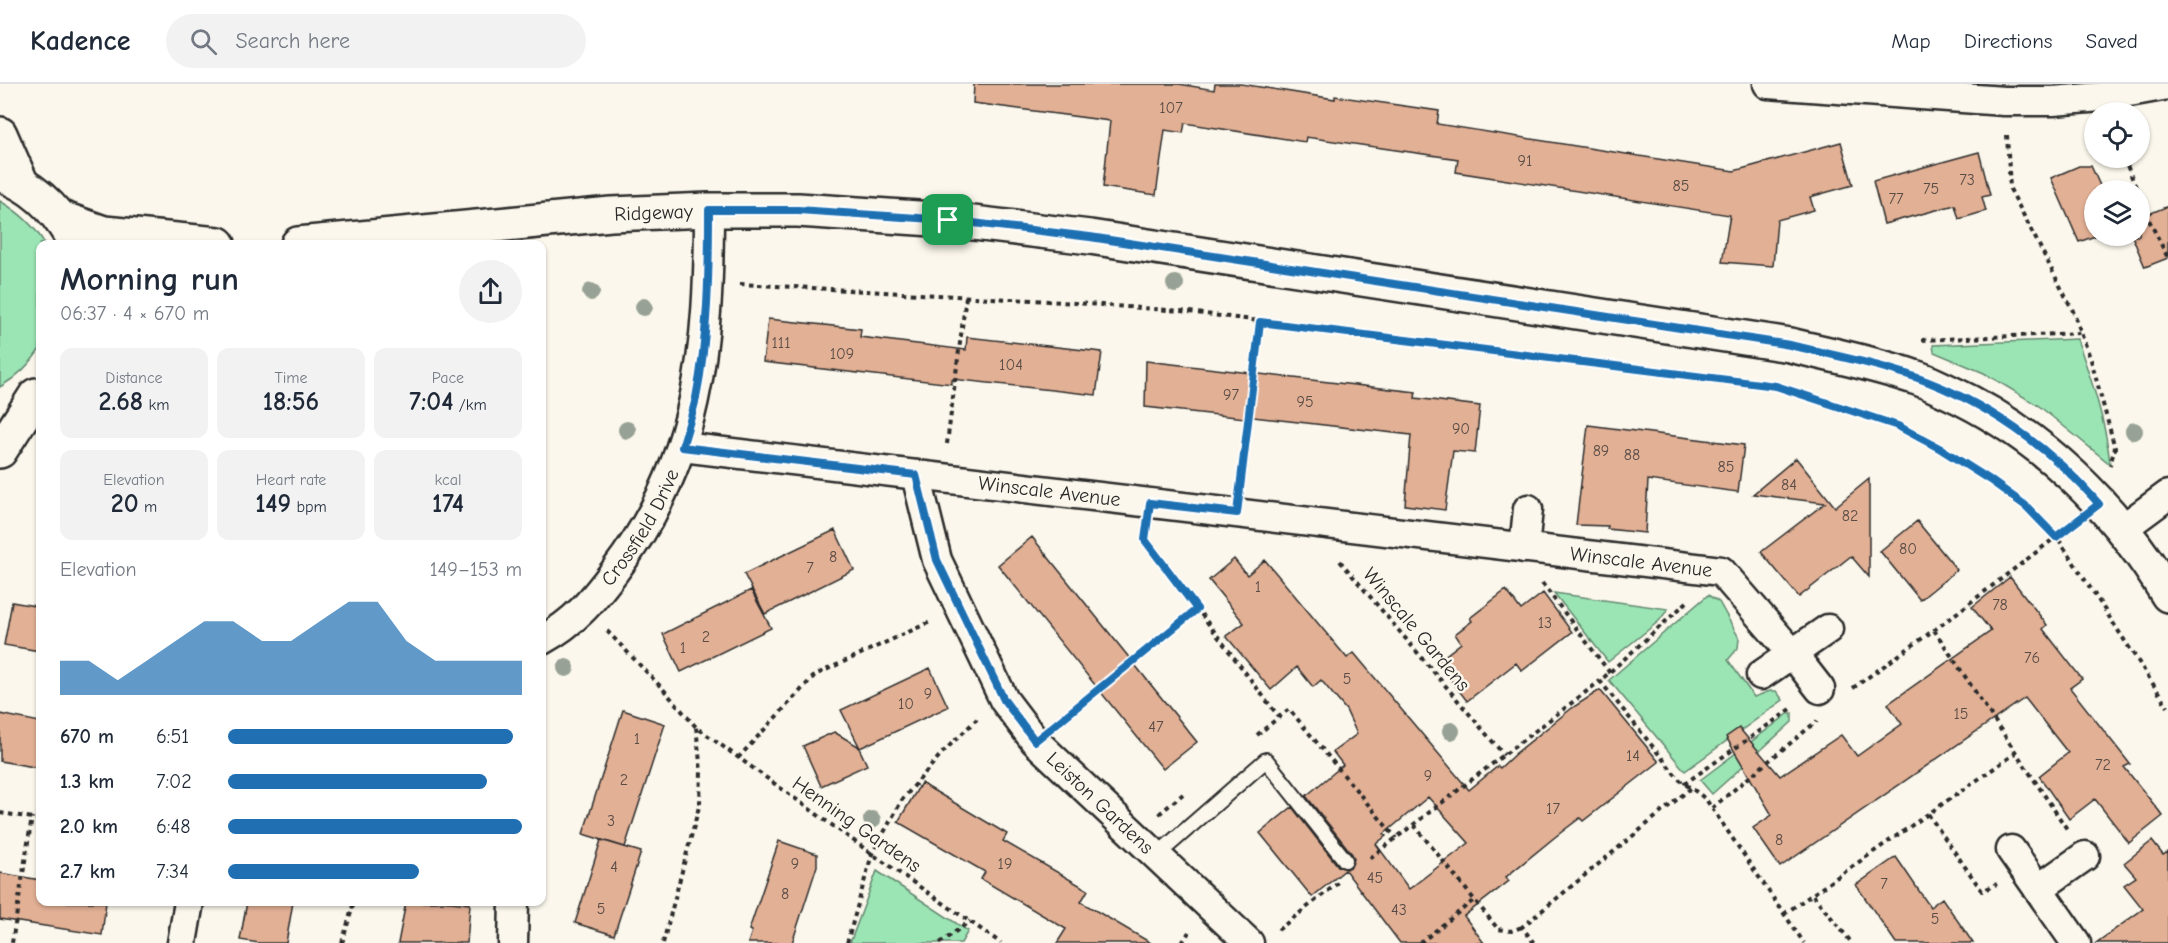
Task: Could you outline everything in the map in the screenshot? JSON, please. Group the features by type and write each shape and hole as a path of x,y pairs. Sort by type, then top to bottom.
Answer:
{"street":[{"path":"1768,84 2004,101 2053,101 2101,97 2168,85"},
{"path":"0,134 10,178 43,198 68,231 177,240"},
{"name":"Ridgeway","path":"340,240 611,214 709,210 798,210 948,220 1078,235 1790,345 1916,377 1982,407 2051,455 2082,484 2151,566 2168,595"},
{"name":"Crossfield Drive","path":"546,637 586,608 623,561 649,520 682,447 695,399 709,282 709,210"},
{"path":"0,414 36,394"},
{"path":"0,451 36,396"},
{"name":"Winscale Avenue","path":"682,447 1721,571 1820,689"},
{"name":"Leiston Gardens","path":"929,477 937,560 1004,700 1035,741 1249,943"},
{"path":"2122,529 2168,495"},
{"path":"1524,548 1528,509"},
{"path":"1761,675 1828,629"},
{"path":"2076,943 2025,870 2085,856"},
{"path":"182,943 188,906"},
{"path":"513,943 514,906"}],"lane":[{"path":"1156,856 1266,760 1345,861"}],"path":[{"path":"1941,625 2099,504 2115,448 2091,360 2073,310 2010,189 2004,101"},
{"path":"2150,222 2168,258"},
{"path":"709,282 966,296 1181,312 1776,386 1898,426 1941,449 2026,506 2056,537 2168,707"},
{"path":"929,477 966,296"},
{"path":"1237,513 1260,322"},
{"path":"1921,340 2080,333"},
{"path":"1150,503 1145,540 1279,717"},
{"name":"Winscale Gardens","path":"1308,522 1504,755"},
{"path":"1524,548 1540,581 1610,673"},
{"path":"1690,788 1522,927 1511,931 1498,929 1413,825 1610,673 1721,571"},
{"path":"738,758 815,675 960,608"},
{"path":"1035,741 1197,609"},
{"path":"1934,630 2085,856"},
{"name":"Henning Gardens","path":"607,632 663,689 696,727 872,854 1001,943"},
{"path":"1600,681 1684,784 1700,793 1707,801 1804,943"},
{"path":"1684,784 1820,689"},
{"path":"847,943 872,854 902,801 942,753 974,721"},
{"path":"663,943 700,803 696,727"},
{"path":"1784,914 2016,753"},
{"path":"0,813 36,818"},
{"path":"1929,814 1982,891 2025,870"},
{"path":"12,943 32,818"},
{"path":"1813,894 1852,943"},
{"path":"1420,943 1474,900"},
{"path":"342,943 353,906"},
{"path":"940,943 970,921"},
{"path":"1522,927 1534,943"}],"green space":[{"path":"0,201 26,220 42,240 36,240 36,355 22,371 0,387"},
{"path":"2077,339 2093,385 2110,464 2039,406 1984,373 1934,352 1933,345"},
{"path":"1554,593 1668,609 1659,621 1608,662"},
{"path":"1708,595 1719,602 1739,638 1738,648 1728,660 1754,697 1776,691 1783,700 1685,771 1609,680"},
{"path":"1792,713 1792,722 1712,794 1700,780"},
{"path":"877,871 968,931 961,943 850,943"}],"building":[{"path":"974,84 1179,84 1214,90 1215,84 1241,84 1335,99 1335,96 1439,111 1437,124 1734,171 1841,142 1853,185 1810,197 1814,210 1777,220 1773,266 1722,262 1730,215 1456,172 1458,159 1306,137 1305,142 1185,123 1183,133 1165,130 1156,195 1103,187 1110,121 973,103"},
{"path":"1979,152 1990,195 1982,197 1986,211 1959,219 1955,205 1884,224 1873,181"},
{"path":"2079,166 2092,168 2097,180 2084,180 2084,240 2079,242 2051,178"},
{"path":"2168,206 2168,258 2145,267 2136,246 2150,246 2150,213"},
{"path":"768,319 861,329 860,337 966,350 967,337 1102,352 1096,395 952,379 952,384 763,362"},
{"path":"1146,361 1416,392 1415,398 1480,406 1475,453 1453,451 1445,510 1405,505 1411,435 1145,407"},
{"path":"1588,425 1744,445 1738,492 1648,480 1645,533 1607,529 1608,526 1576,525"},
{"path":"1796,458 1835,507 1869,479 1869,577 1851,556 1799,597 1761,552 1825,503 1753,494"},
{"path":"1917,521 1957,570 1920,600 1880,551"},
{"path":"835,530 854,570 765,614 744,574"},
{"path":"1032,537 1197,742 1163,769 998,565"},
{"path":"1234,559 1247,575 1265,560 1347,658 1354,653 1469,790 1498,766 1500,768 1572,708 1600,690 1659,762 1583,821 1580,818 1555,837 1506,877 1509,881 1464,916 1484,943 1400,943 1345,870 1312,897 1260,833 1292,807 1338,866 1346,869 1351,867 1354,859 1352,854 1306,796 1343,765 1333,752 1357,734 1346,710 1321,680 1313,687 1297,667 1271,690 1226,636 1244,623 1209,580","holes":["1428,797 1469,843 1409,889 1376,844 1386,836 1384,834"]},
{"path":"2010,577 2047,625 2043,629 2082,679 2070,688 2130,764 2124,767 2163,816 2129,843 2095,799 2069,819 2039,776 2068,753 2025,698 1780,867 1753,828 1772,815 1726,737 1739,728 1780,776 1841,735 1857,756 1902,724 1888,704 1991,631 1972,607"},
{"path":"751,590 771,628 681,672 663,634"},
{"path":"1506,590 1521,610 1543,593 1572,632 1522,671 1516,663 1467,701 1437,662 1461,643 1455,634 1472,621 1470,618"},
{"path":"12,602 36,606 36,650 4,645"},
{"path":"930,668 948,707 860,748 841,710"},
{"path":"623,710 665,724 625,847 583,834"},
{"path":"0,714 36,721 36,767 0,761"},
{"path":"834,732 858,746 867,765 821,786 803,746"},
{"path":"921,783 1007,834 1003,841 1088,890 1081,902 1151,943 1057,943 1066,929 981,879 985,872 898,822"},
{"path":"601,840 641,852 614,935 575,923"},
{"path":"779,841 817,854 817,866 792,943 748,943 752,931 749,930"},
{"path":"2152,841 2163,855 2168,852 2168,943 2096,943 2143,909 2124,885 2136,877 2124,863"},
{"path":"1896,857 1930,907 1942,898 1973,943 1896,943 1856,885"},
{"path":"0,873 36,879 36,906 106,906 102,935 0,919"},
{"path":"246,906 292,906 286,943 240,940"},
{"path":"405,906 470,906 467,943 398,943"}],"route":[{"path":"709,210 798,210 948,220 1090,237 1790,345 1879,366 1916,377 1982,407 2051,455 2082,484 2099,504 2056,537 2026,506 1941,449 1898,426 1776,386 1260,322 1237,513 1150,503 1145,540 1197,609 1035,741 1004,700 937,560 916,475 682,447 695,399 702,351 709,282 709,210"}]}
